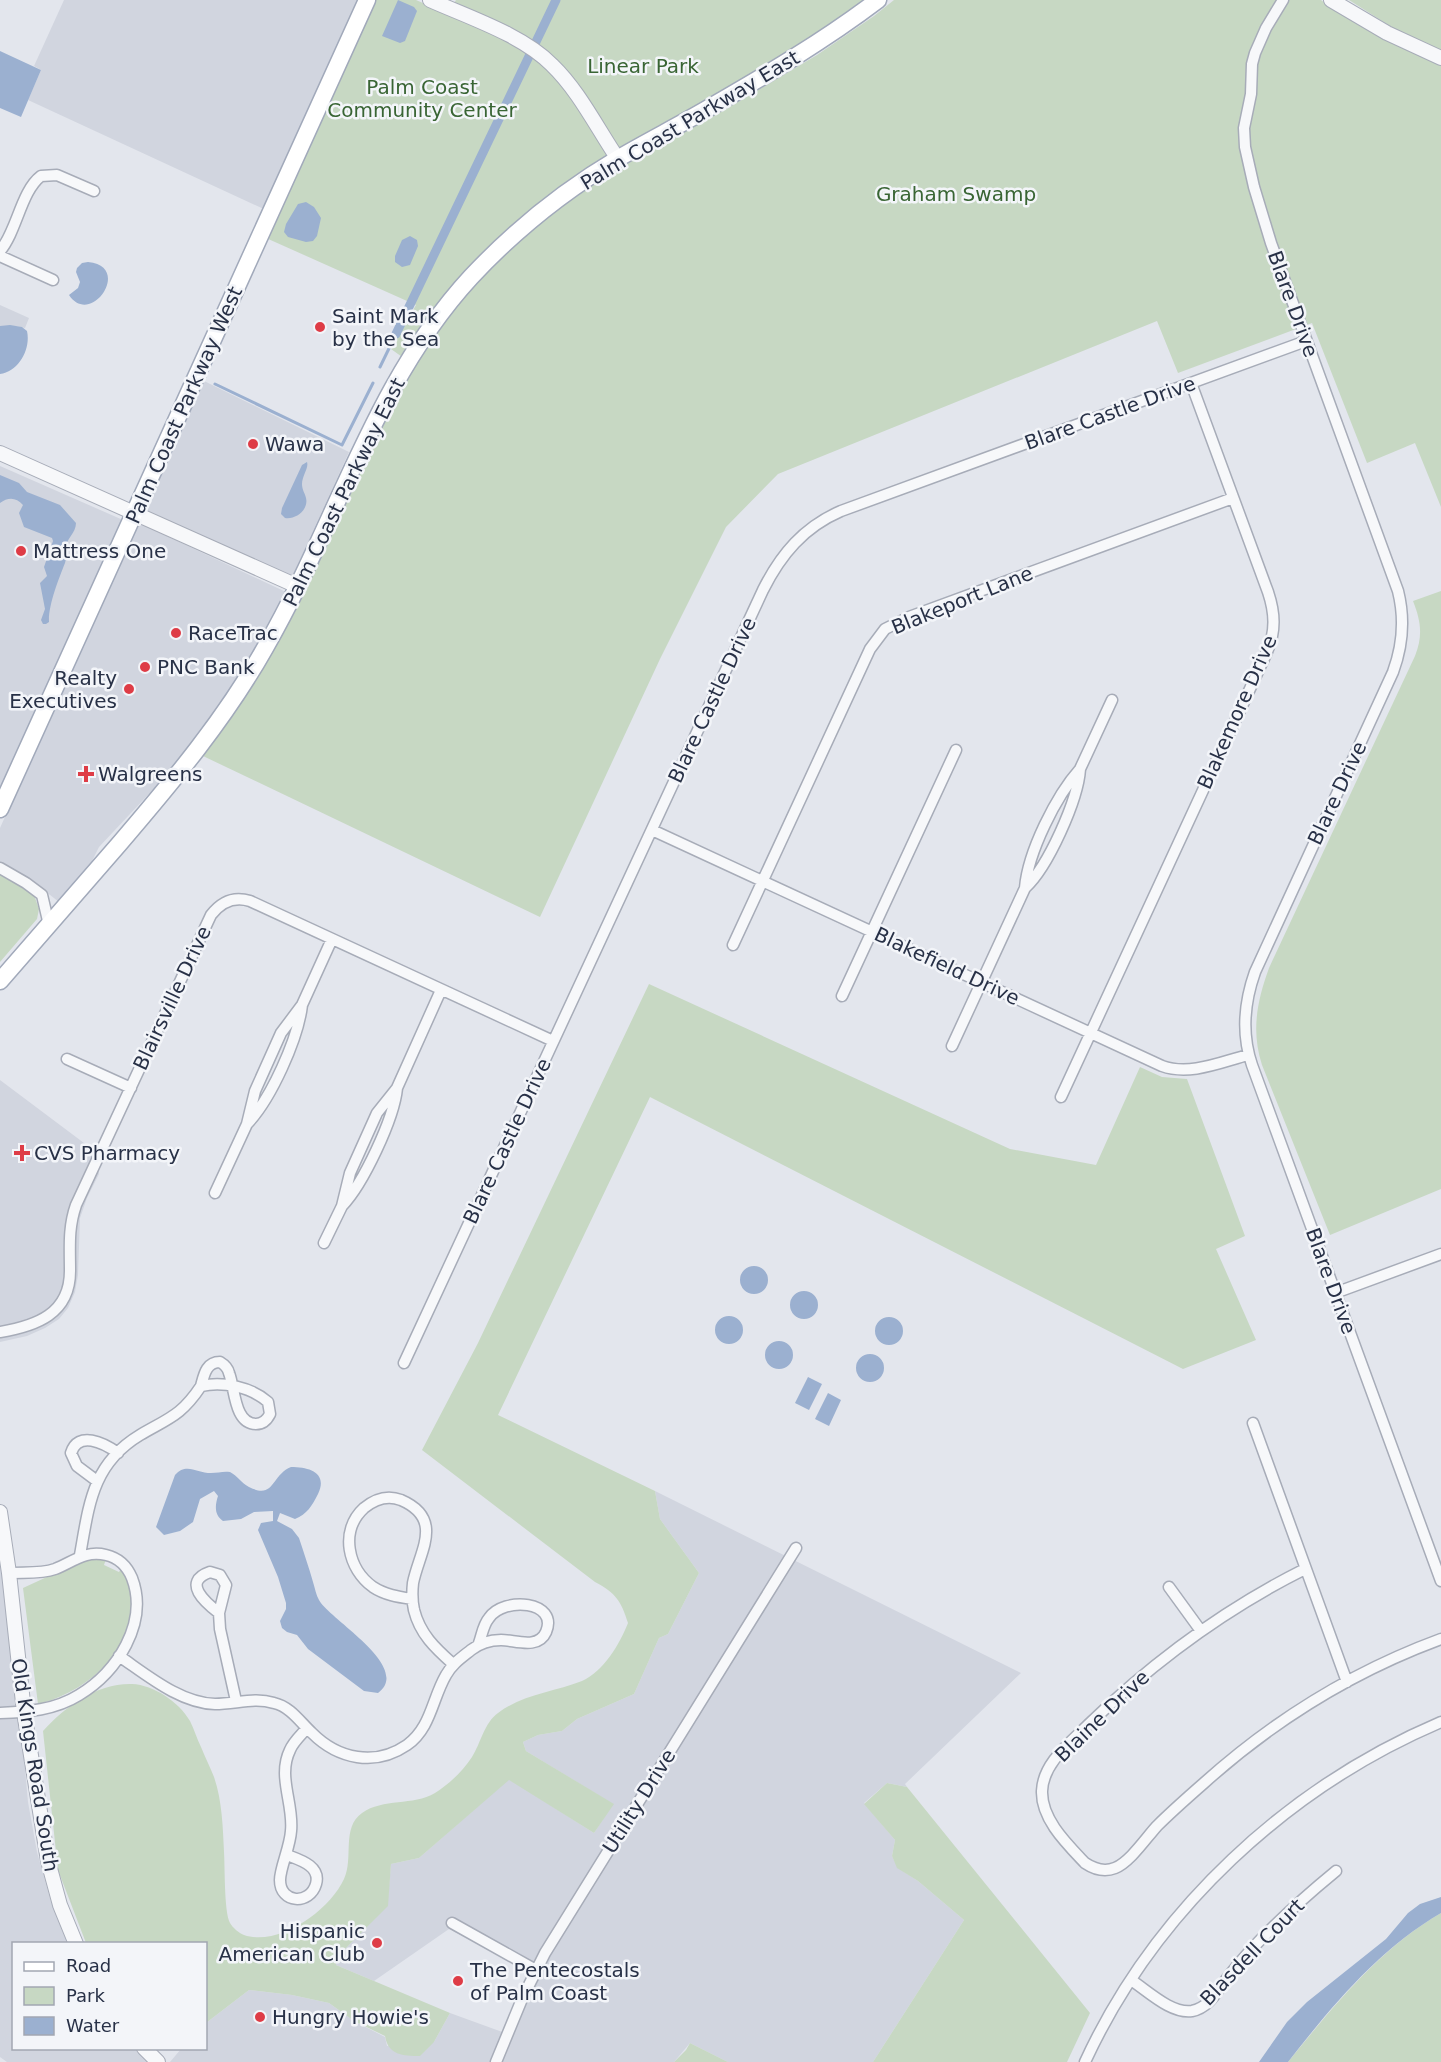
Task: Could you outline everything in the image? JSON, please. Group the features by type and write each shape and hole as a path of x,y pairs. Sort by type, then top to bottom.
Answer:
{"main road":[{"name":"Palm Coast Parkway West","path":"0,809 367,0"},
{"name":"Palm Coast Parkway East","path":"0,981 170,785 208,735 255,666 297,586 352,468 396,383 421,342 453,298 486,261 526,225 618,159 797,56 879,0"}],"street":[{"path":"430,0 510,36 550,63 565,78 618,159"},
{"name":"Blare Drive","path":"1283,0 1255,52 1244,137 1259,208 1398,591 1402,612 1402,632 1397,662 1388,684 1255,972 1246,1005 1245,1033 1248,1055 1441,1581"},
{"path":"1331,0 1387,33 1441,58"},
{"path":"0,251 7,241 33,184 41,176 57,175 94,191"},
{"path":"0,256 53,280"},
{"name":"Blare Castle Drive","path":"404,1363 770,575 787,550 806,532 841,511 1306,340"},
{"name":"Blakemore Drive","path":"1061,1097 1273,636 1271,600 1191,383"},
{"path":"0,453 297,586"},
{"name":"Blakeport Lane","path":"733,945 870,650 888,627 909,616 1233,498"},
{"path":"952,1046 1025,888 1041,868 1068,812 1078,787 1080,769 1112,700"},
{"path":"842,996 956,750"},
{"name":"Blakefield Drive","path":"652,830 1162,1066 1174,1070 1193,1069 1248,1055"},
{"path":"0,868 42,895 49,925"},
{"name":"Blairsville Drive","path":"0,1332 24,1328 40,1322 53,1312 63,1298 70,1277 69,1239 74,1213 211,915 222,904 234,899 250,901 554,1041"},
{"path":"215,1192 247,1124 252,1099 281,1033 302,1005 332,939"},
{"path":"324,1243 342,1206 358,1186 390,1118 397,1088 441,990"},
{"path":"67,1059 130,1088"},
{"path":"1335,1293 1441,1254"},
{"path":"80,1555 91,1493 118,1453 140,1435 177,1415 201,1386 206,1369 216,1362 227,1368 232,1386 217,1384 201,1386"},
{"path":"1252,1423 1347,1682"},
{"path":"97,1481 77,1466 71,1453 73,1446 84,1440 94,1441 118,1453"},
{"path":"412,1599 386,1593 374,1587 358,1573 351,1557 350,1533 356,1518 368,1505 383,1498 392,1497 407,1503 418,1512 426,1525 427,1542 415,1575 412,1599 422,1632 453,1664"},
{"name":"Old Kings Road South","path":"0,1512 24,1712 54,1886 75,1942"},
{"name":"Utility Drive","path":"496,2062 536,1970 796,1548"},
{"path":"0,1713 24,1712 57,1706 80,1694 99,1680 119,1656 132,1630 137,1598 127,1568 116,1558 96,1553 80,1555 54,1569 9,1573"},
{"name":"Blaine Drive","path":"1305,1569 1255,1596 1159,1663 1108,1706 1062,1751 1047,1772 1042,1793 1047,1815 1083,1860 1092,1867 1108,1870 1121,1865 1171,1813 1217,1771 1288,1718 1347,1682 1441,1639"},
{"path":"1169,1587 1202,1631"},
{"path":"119,1656 156,1681 189,1698 217,1704 250,1699 274,1702 292,1712 323,1743 343,1754 370,1759 388,1755 409,1744 425,1725 445,1677 453,1664 479,1643 488,1619 506,1605 520,1603 538,1608 546,1618 547,1630 534,1642 521,1643 503,1640 479,1643"},
{"path":"219,1613 221,1638 236,1701"},
{"path":"1085,2062 1112,2009 1131,1980 1156,1945 1219,1872 1305,1798 1347,1770 1401,1740 1441,1722"},
{"path":"287,1855 292,1823 285,1765 290,1749 307,1728"},
{"name":"Blasdell Court","path":"1131,1980 1175,2008 1184,2011 1199,2008 1207,2003 1275,1924 1336,1871"},
{"path":"452,1923 536,1970"},
{"path":"145,2050 158,2062"}],"shaded area":[{"path":"64,0 362,0 266,210 28,100 41,70 34,66"},
{"path":"0,305 29,318 25,328 0,326"},
{"path":"202,380 349,452 292,577 141,512"},
{"path":"0,466 123,520 0,789"},
{"path":"137,522 286,592 227,697 176,765 99,847 88,869 59,902 31,880 0,863 0,828"},
{"path":"0,1080 96,1152 99,1174 80,1218 78,1275 75,1292 68,1308 59,1319 45,1328 27,1336 0,1342"},
{"path":"655,1491 1021,1673 905,1784 907,1787 887,1783 864,1803 895,1840 892,1856 898,1868 918,1881 964,1920 873,2062 728,2062 690,2043 674,2062 170,2062 180,2050 207,2050 207,2022 249,1990 292,1995 329,2003 354,2021 385,2037 387,2046 434,2042 450,2013 505,2033 529,1971 449,1929 374,1981 336,1965 336,1958 387,1906 391,1864 419,1858 509,1779 594,1833 613,1804 526,1751 523,1742 538,1735 562,1731 577,1719 634,1694 659,1638 668,1634 699,1573 660,1519"},
{"path":"0,1551 28,1802 37,1852 51,1902 71,1942 12,1942 12,2050 139,2050 151,2062 7,2062 0,2057"}],"green space":[{"name":"Palm Coast Community Center","path":"372,0 416,0 500,37 537,58 561,81 602,144 609,159 516,227 405,359 391,349 416,305 266,238"},
{"name":"Linear Park","path":"456,0 868,0 820,34 620,154 569,74 557,61 544,50 453,5"},
{"name":"Graham Swamp","path":"894,0 1321,0 1330,7 1441,64 1441,507 1415,443 1367,463 1312,323 1178,373 1157,321 778,474 726,527 660,659 540,917 203,756 272,652 345,497 413,365 456,302 522,235 584,188 618,165 753,93 817,55"},
{"path":"1349,0 1441,0 1441,51 1401,33"},
{"path":"1441,591 1441,1189 1330,1235 1262,1065 1256,1028 1261,992 1269,968 1415,656 1420,628 1413,601"},
{"path":"0,874 34,895 39,909 37,919 0,962"},
{"path":"649,984 1010,1149 1096,1165 1140,1067 1162,1077 1187,1079 1245,1236 1216,1249 1256,1340 1183,1369 650,1097 498,1415 655,1491 660,1519 699,1573 668,1634 659,1638 634,1694 577,1719 562,1731 538,1735 523,1742 526,1751 614,1804 594,1833 509,1780 419,1858 391,1864 388,1906 336,1958 336,1965 450,2013 434,2042 420,2056 402,2055 393,2051 385,2036 354,2021 329,2003 292,1995 249,1990 207,2022 207,1942 86,1942 58,1870 43,1731 72,1705 107,1687 140,1685 157,1691 173,1701 190,1721 217,1786 222,1814 226,1900 230,1923 244,1935 272,1936 287,1931 315,1914 337,1891 347,1871 352,1827 362,1813 379,1805 417,1799 435,1793 455,1777 468,1762 489,1722 498,1713 528,1697 582,1681 597,1671 615,1648 628,1623 617,1598 422,1450 478,1343"},
{"path":"88,1558 106,1559 104,1565 119,1572 122,1567 131,1590 132,1613 126,1634 115,1654 81,1686 60,1697 38,1704 23,1588"},
{"path":"887,1783 907,1787 1090,2013 1067,2062 873,2062 964,1920 918,1881 897,1868 892,1856 895,1840 864,1804"},
{"path":"1441,1913 1441,2062 1288,2062 1340,2000 1377,1961 1418,1927"},
{"path":"690,2043 728,2062 674,2062"}],"water":[{"path":"398,0 414,7 417,11 405,41 400,43 382,36"},
{"path":"0,51 41,70 21,117 0,108"},
{"path":"306,202 314,207 321,218 317,236 313,241 306,242 288,237 284,232 298,204"},
{"path":"410,236 417,240 418,246 410,265 402,267 395,262 395,256 402,240"},
{"path":"88,262 101,266 107,273 108,283 97,300 88,304 78,303 69,295 78,288 80,282 76,272 77,268 82,263"},
{"path":"0,326 22,327 27,331 27,345 18,364 13,369 0,374"},
{"path":"307,462 302,484 306,498 305,506 297,516 285,518 281,514 282,508 302,465"},
{"path":"0,475 19,483 27,492 60,505 76,523 66,545 66,561 52,600 49,622 46,624 43,624 41,620 45,609 40,583 47,576 44,567 53,541 52,538 24,527 19,513 23,505 18,500 6,500 0,503"},
{"path":"754,1266 764,1270 768,1280 764,1290 754,1294 744,1290 740,1280 744,1270"},
{"path":"804,1291 814,1295 818,1305 814,1315 804,1319 794,1315 790,1305 794,1295"},
{"path":"729,1316 739,1320 743,1330 739,1340 729,1344 719,1340 715,1330 719,1320"},
{"path":"889,1317 899,1321 903,1331 899,1341 889,1345 879,1341 875,1331 879,1321"},
{"path":"779,1341 789,1345 793,1355 789,1365 779,1369 769,1365 765,1355 769,1345"},
{"path":"870,1354 880,1358 884,1368 880,1378 870,1382 860,1378 856,1368 860,1358"},
{"path":"808,1377 822,1384 809,1410 795,1403"},
{"path":"828,1393 841,1400 829,1426 815,1419"},
{"path":"291,1467 311,1470 319,1476 320,1487 314,1502 303,1515 295,1519 280,1513 277,1521 292,1529 299,1538 319,1600 365,1644 385,1670 386,1682 378,1693 364,1691 308,1649 297,1635 282,1628 280,1621 286,1609 286,1603 278,1577 258,1530 261,1523 273,1521 273,1511 254,1512 241,1519 223,1521 217,1513 218,1496 214,1491 200,1499 193,1522 180,1531 164,1535 156,1527 175,1475 183,1469 206,1473 230,1472 249,1487 264,1490"},
{"path":"1441,1897 1441,1913 1418,1927 1357,1980 1288,2062 1259,2062 1287,2022 1307,2002 1386,1939 1408,1913 1420,1904"}],"waterway":[{"path":"396,334 556,0"},
{"path":"380,367 396,334"},
{"path":"215,384 342,445 373,383"}],"place":[{"name":"Saint Mark by the Sea","path":"320,327"},
{"name":"Wawa","path":"253,444"},
{"name":"Mattress One","path":"21,551"},
{"name":"RaceTrac","path":"176,633"},
{"name":"PNC Bank","path":"145,667"},
{"name":"Realty Executives","path":"129,689"},
{"name":"Walgreens","path":"86,774"},
{"name":"CVS Pharmacy","path":"22,1153"},
{"name":"Hispanic American Club","path":"377,1943"},
{"name":"The Pentecostals of Palm Coast","path":"458,1981"},
{"name":"Hungry Howie's","path":"260,2017"}]}
